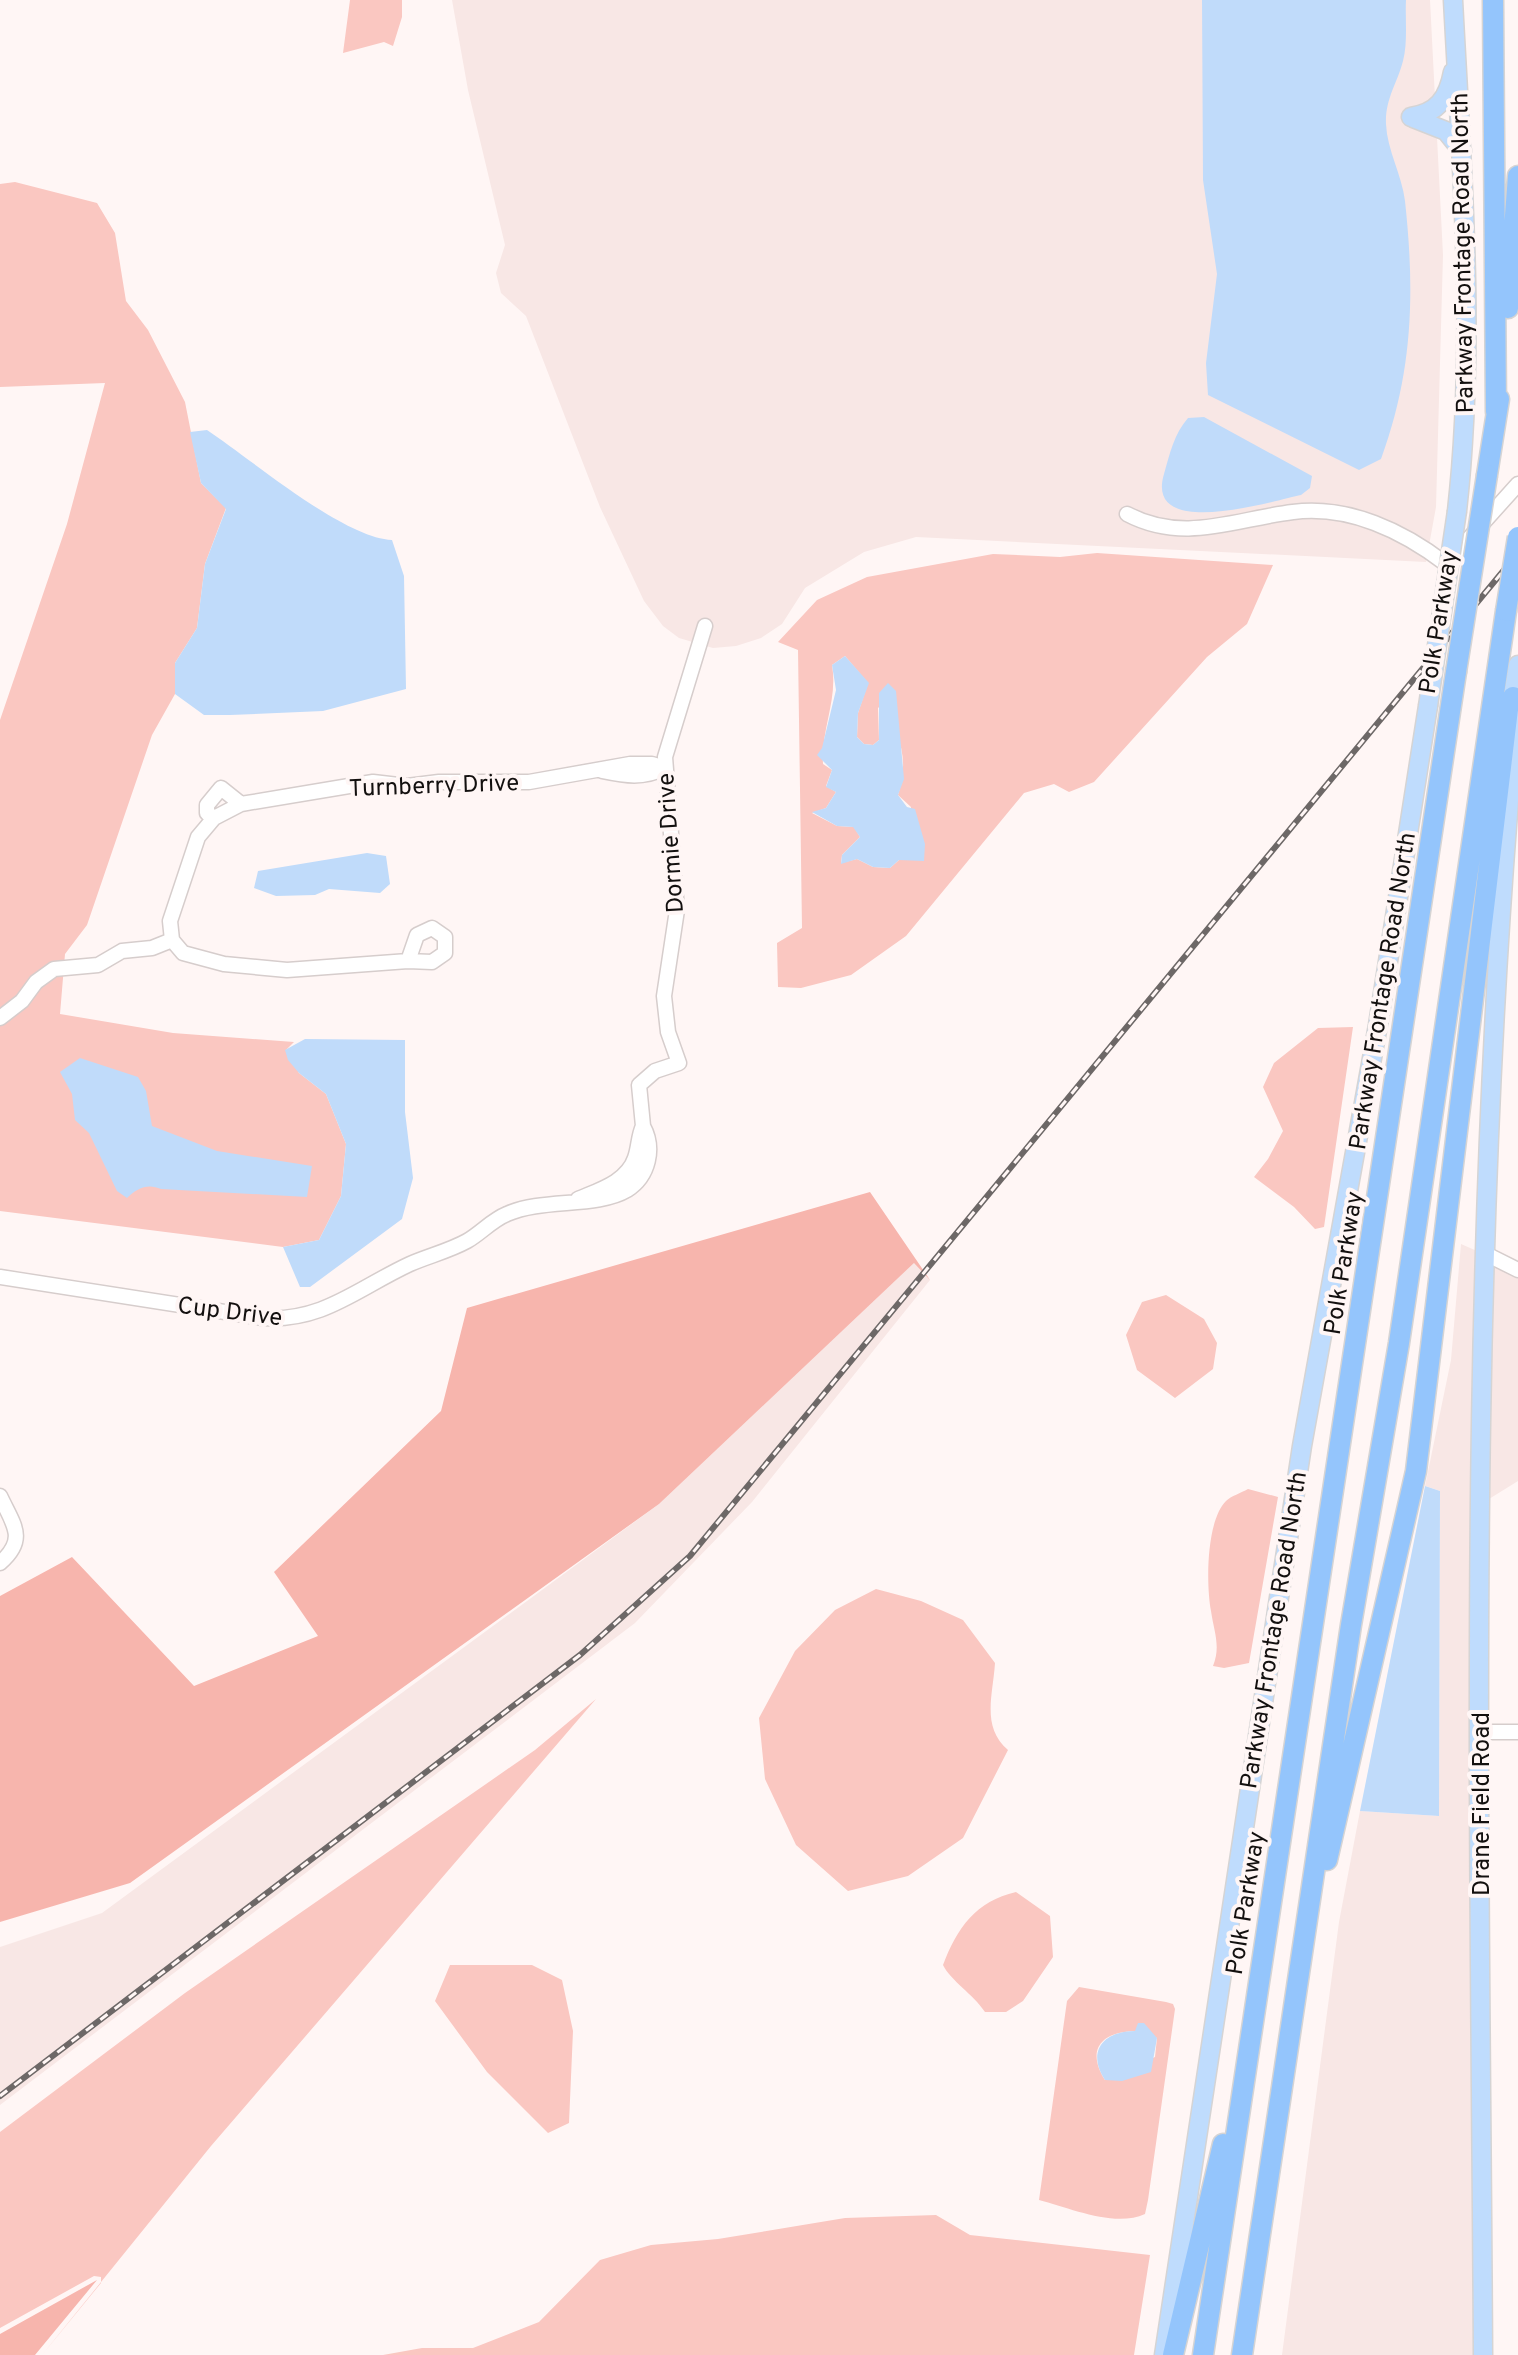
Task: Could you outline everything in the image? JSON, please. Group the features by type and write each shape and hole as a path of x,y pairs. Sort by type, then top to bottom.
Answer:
{"highway":[{"path":"1493,0 1496,412"},
{"name":"Polk Parkway","path":"1203,2355 1487,475 1514,255 1518,176"},
{"path":"1242,2355 1349,1640 1399,1343 1518,537"},
{"path":"1296,1996 1416,1471 1491,827 1508,709 1513,697"},
{"path":"1173,2355 1256,2000"}],"main road":[{"name":"Parkway Frontage Road North","path":"1164,2355 1302,1446 1389,965 1457,511 1466,432 1469,353 1453,0"},
{"path":"1456,58 1446,96 1439,106 1425,115 1411,117 1446,131 1462,151"},
{"name":"Drane Field Road","path":"1483,2355 1480,1732 1484,1253 1516,719 1513,697 1518,665"}],"street":[{"path":"1127,514 1154,526 1201,529 1293,512 1342,514 1396,531 1446,564 1518,484"},
{"name":"Dormie Drive","path":"636,1170 650,1152 650,1139 643,1126 639,1085 655,1071 679,1063 668,1032 664,996 677,910 665,768 669,738 705,626"},
{"name":"Turnberry Drive","path":"172,940 170,921 193,847 214,818 241,804 373,782 407,786 439,782 529,782 630,764 652,764 665,768"},
{"path":"214,818 207,813 207,805 221,788 241,804"},
{"path":"0,1018 22,1001 36,982 54,969 98,965 122,951 152,948 172,940 192,957 258,968 319,970 408,961"},
{"name":"Cup Drive","path":"0,1277 263,1318 304,1317 322,1311 412,1263 469,1240 506,1214 578,1199 636,1170"},
{"path":"1484,1253 1518,1270"},
{"path":"0,1496 16,1531 16,1542 13,1552 0,1563"},
{"path":"1480,1732 1518,1732"}],"shaded area":[{"path":"350,0 402,0 402,17 393,46 384,42 343,53"},
{"path":"452,0 1430,0 1443,255 1436,507 1426,562 916,537 864,552 805,588 782,624 761,638 736,646 713,648 679,638 663,626 644,601 600,507 526,316 501,293 496,273 505,245 468,90"},
{"path":"15,182 97,203 115,233 126,301 148,330 185,402 201,483 226,508 205,564 197,628 175,663 175,694 152,735 87,925 65,954 60,1014 173,1033 294,1042 286,1050 299,1073 326,1094 346,1144 341,1196 319,1240 283,1247 0,1211 0,720 67,524 105,383 0,387 0,184"},
{"path":"1097,553 1273,565 1247,624 1207,657 1094,782 1069,792 1054,784 1024,793 906,936 851,975 801,988 778,987 777,943 802,928 798,650 778,642 817,600 867,577 993,554 1060,557","holes":["845,656 868,683 858,713 857,737 864,744 873,745 879,740 878,707 898,737 903,759 898,795 911,807 909,859 899,860 890,868 873,867 857,859 841,863 842,855 860,837 854,827 837,826 812,813 826,808 836,792 826,786 832,770 823,764 824,738 833,690 832,665"]},
{"path":"1353,1027 1324,1227 1315,1229 1294,1207 1254,1177 1283,1131 1263,1087 1274,1063 1318,1028"},
{"path":"870,1192 930,1280 914,1263 659,1504 130,1883 0,1922 0,1596 72,1557 194,1686 318,1636 274,1572 441,1411 467,1308"},
{"path":"1461,1244 1477,1251 1477,2355 1282,2355 1339,1922 1360,1811 1439,1816 1440,1491 1425,1486 1451,1360"},
{"path":"915,1262 930,1280 752,1502 635,1623 0,2105 0,1947 102,1913 659,1504"},
{"path":"1490,1262 1518,1276 1518,1481 1489,1499"},
{"path":"1166,1295 1204,1319 1217,1343 1213,1369 1175,1398 1137,1370 1126,1335 1142,1302"},
{"path":"1248,1489 1278,1497 1249,1663 1224,1668 1213,1666 1217,1645 1208,1586 1211,1538 1219,1510 1226,1501"},
{"path":"876,1589 921,1601 963,1620 995,1663 991,1721 994,1731 1008,1750 963,1838 908,1876 848,1891 796,1845 765,1779 759,1718 795,1651 835,1610"},
{"path":"596,1699 211,2146 101,2282 101,2277 94,2276 0,2328 0,2132 185,1993 535,1750"},
{"path":"1016,1892 1050,1916 1053,1957 1023,2001 1006,2012 985,2012 943,1965 962,1928 979,1909"},
{"path":"450,1965 532,1965 562,1980 573,2031 569,2123 548,2133 487,2072 435,2001"},
{"path":"1079,1987 1166,2002 1173,2004 1175,2009 1145,2214 1133,2218 1106,2218 1039,2200 1067,2001","holes":["1135,2031 1157,2038 1155,2057 1105,2080 1099,2069 1097,2051 1106,2039"]},
{"path":"936,2215 970,2235 1150,2255 1134,2355 383,2355 422,2348 473,2348 539,2322 600,2260 651,2245 718,2239 845,2218"},
{"path":"97,2280 35,2355 0,2355 0,2334"}],"water":[{"path":"1202,0 1406,0 1405,54 1389,99 1386,124 1405,201 1410,268 1409,332 1400,395 1381,459 1359,470 1208,395 1206,363 1217,274 1203,180"},
{"path":"1204,417 1312,476 1310,488 1301,495 1240,509 1191,512 1173,506 1163,494 1164,474 1173,444 1188,418"},
{"path":"207,430 324,512 372,536 392,540 404,576 406,689 323,711 230,715 204,715 175,694 175,663 197,628 205,564 226,509 201,483 190,432"},
{"path":"845,656 869,683 858,713 857,737 864,744 873,745 879,740 879,693 888,683 896,691 904,779 898,795 907,807 915,809 925,844 924,861 899,860 890,868 873,867 857,859 841,864 842,855 860,837 853,827 837,826 812,812 826,808 836,792 826,787 832,770 817,755 822,748 836,690 832,665"},
{"path":"367,853 386,856 390,884 380,893 329,889 315,895 276,896 254,888 258,871"},
{"path":"305,1039 405,1040 405,1112 413,1178 402,1219 310,1287 300,1287 283,1247 319,1240 341,1196 346,1144 326,1094 288,1060 285,1050"},
{"path":"80,1058 138,1077 146,1091 152,1126 217,1151 312,1166 307,1197 152,1186 139,1189 127,1198 117,1191 89,1133 75,1120 72,1094 60,1072"},
{"path":"1425,1486 1440,1491 1439,1816 1360,1811"},
{"path":"1138,2023 1144,2023 1157,2038 1151,2072 1122,2081 1105,2080 1097,2060 1101,2045 1115,2035 1135,2031"}],"railway":[{"path":"0,2096 580,1655 690,1556 1518,553"}]}
